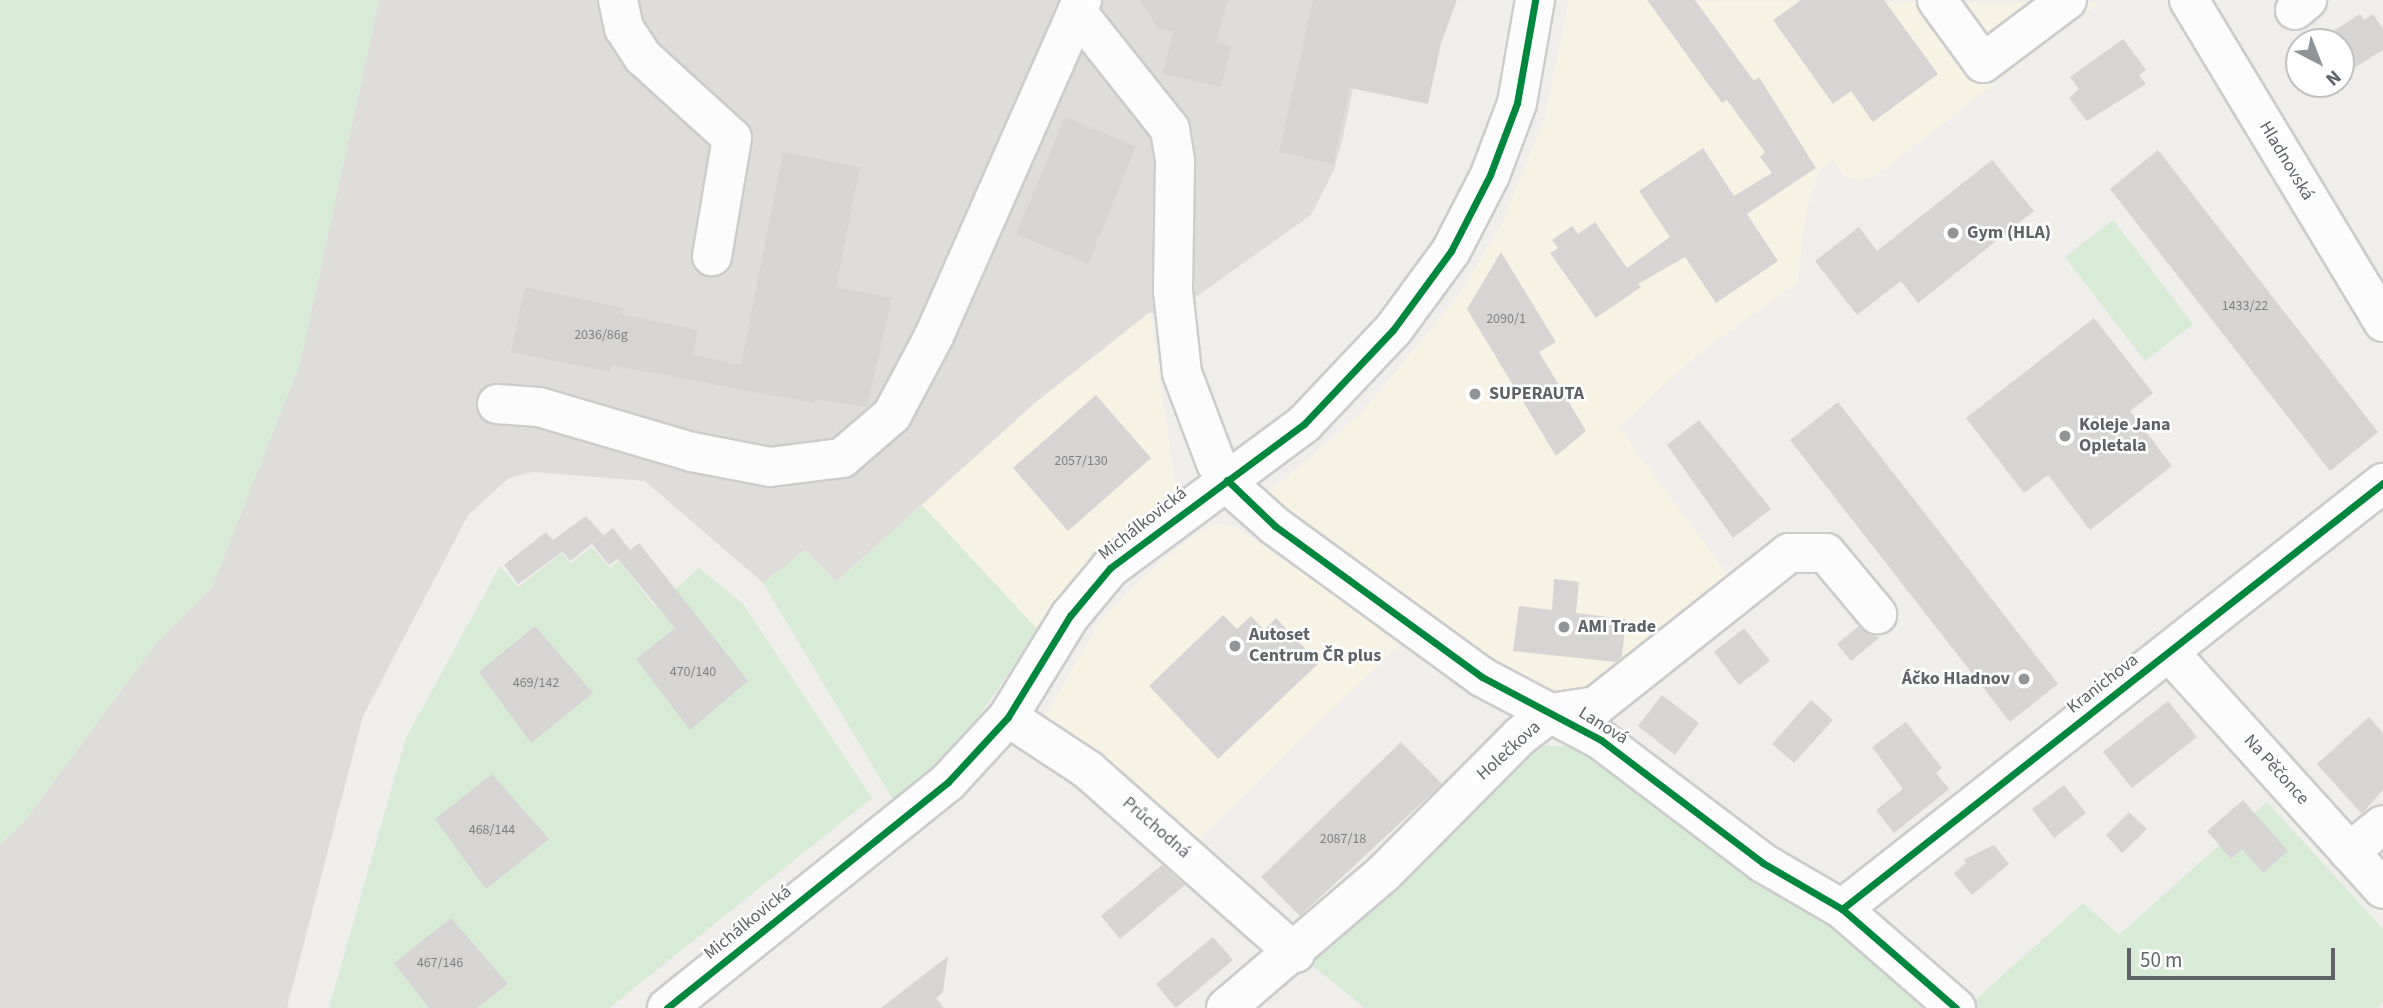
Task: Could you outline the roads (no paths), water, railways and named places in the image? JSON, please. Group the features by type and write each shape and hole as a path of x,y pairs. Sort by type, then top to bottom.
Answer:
{"street":[{"path":"618,0 624,28 643,57 732,138 712,256"},
{"name":"Michálkovická","path":"667,1008 948,782 1007,717 1070,616 1110,568 1326,404 1439,270 1472,213 1507,131 1524,76 1535,0"},
{"path":"1937,0 1983,63 2045,7"},
{"name":"Hladnovská","path":"2189,0 2383,322"},
{"path":"497,404 539,407 692,452 770,467 842,458 892,415 928,348 1079,6 1170,129 1175,162 1173,291 1182,373 1227,480"},
{"name":"Lanová","path":"1227,480 1275,526 1482,677 1601,740 1763,863 1842,909 1956,1008"},
{"name":"Kranichova","path":"1842,909 2383,482"},
{"name":"Holečkova","path":"1226,1008 1295,953 1384,873 1520,736 1551,713 1596,706 1789,553 1826,552 1877,614"},
{"name":"Na Pěčonce","path":"2169,652 2383,889"},
{"name":"Průchodná","path":"1007,717 1106,785 1295,953"},
{"path":"2349,852 2383,825"}],"place":[{"name":"Gym (HLA)","path":"1953,233"},
{"name":"SUPERAUTA","path":"1475,394"},
{"name":"Koleje Jana Opletala","path":"2065,436"},
{"name":"AMI Trade","path":"1564,627"},
{"name":"Autoset Centrum ČR plus","path":"1235,646"},
{"name":"Áčko Hladnov","path":"2024,679"}]}
